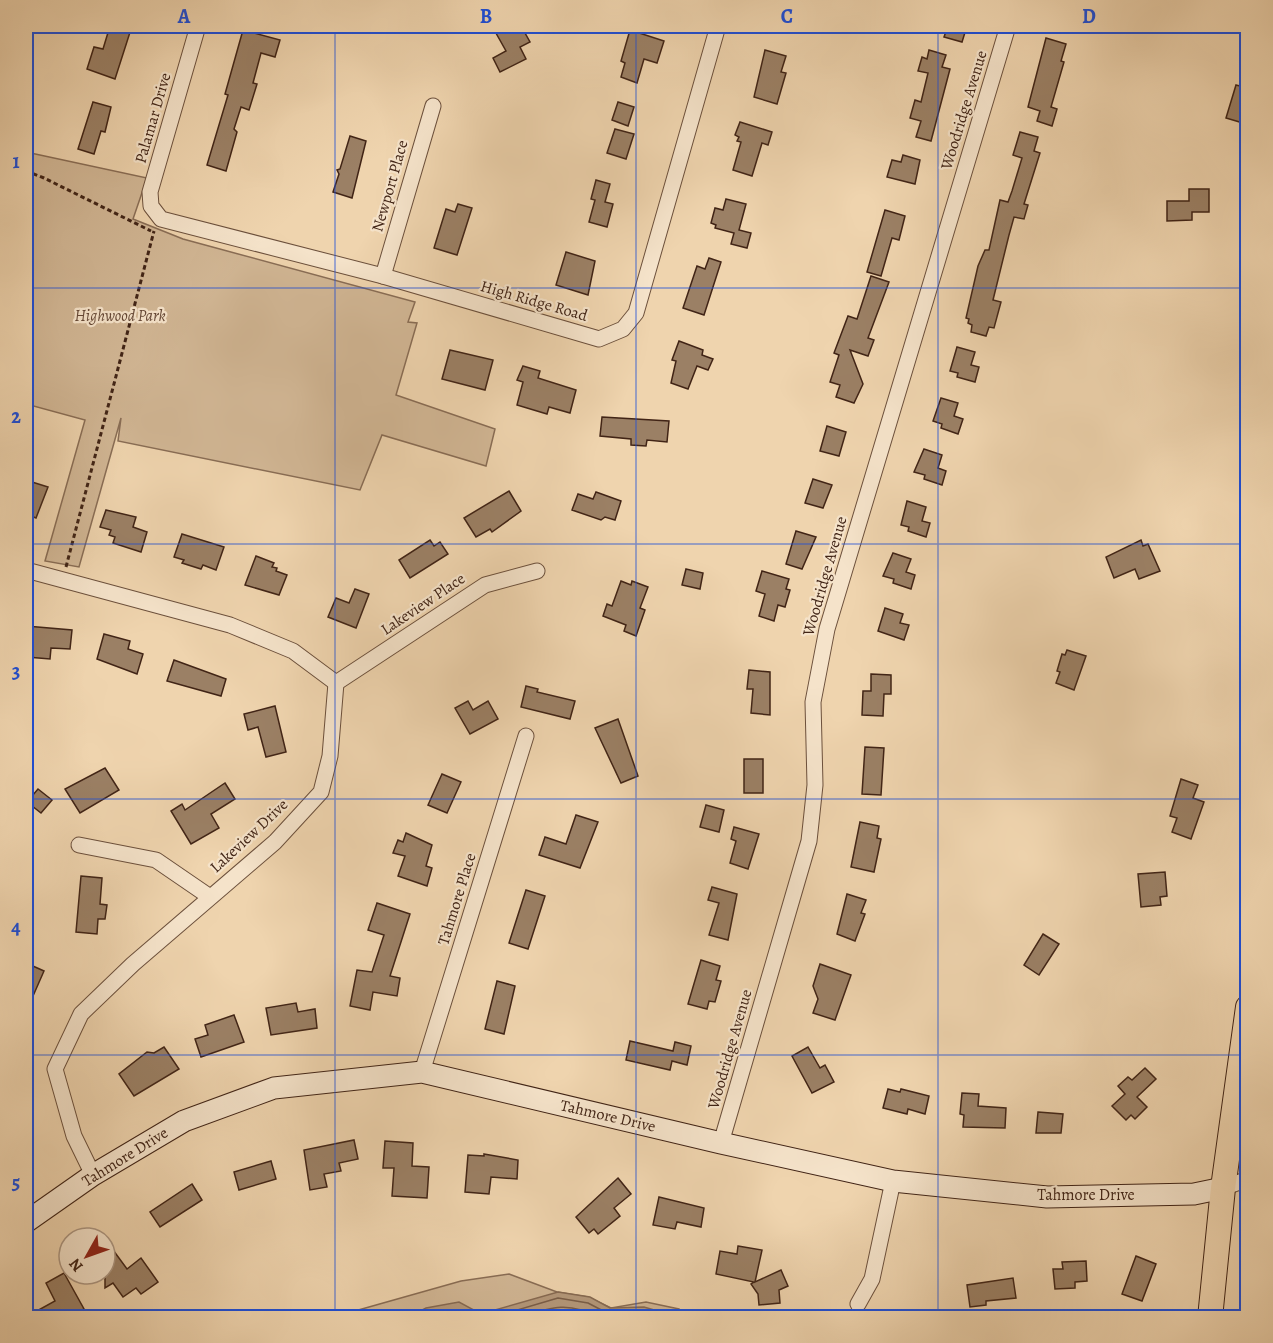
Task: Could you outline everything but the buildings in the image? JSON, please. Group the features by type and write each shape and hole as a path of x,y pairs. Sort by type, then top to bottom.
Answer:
{"main road":[{"path":"1210,1317 1223,1188 1248,1007"}],"street":[{"name":"Palamar Drive","path":"158,222 151,206 150,192 198,26"},
{"name":"High Ridge Road","path":"158,222 383,276 599,339 623,329 636,313 718,26"},
{"name":"Woodridge Avenue","path":"720,1143 809,841 814,785 813,702 827,628 1008,26"},
{"name":"Newport Place","path":"383,276 432,106"},
{"path":"26,570 230,625 293,651 336,683"},
{"name":"Lakeview Place","path":"336,683 485,585 537,571"},
{"name":"Lakeview Drive","path":"93,1175 74,1136 55,1069 81,1014 210,897 275,842 321,792 330,756 336,683"},
{"name":"Tahmore Place","path":"422,1072 526,736"},
{"path":"80,845 156,860 210,897"},
{"name":"Tahmore Drive","path":"26,1222 93,1175 184,1121 274,1088 422,1072 720,1143 893,1181 1047,1197 1194,1194 1223,1188"},
{"path":"1223,1188 1248,1179"},
{"path":"858,1304 872,1279 893,1181"}],"path":[{"path":"26,171 158,222 63,580"}],"green space":[{"name":"Highwood Park","path":"26,152 147,178 133,219 183,239 415,302 408,322 417,323 396,395 495,429 486,466 382,435 360,490 118,441 121,418 79,567 45,561 85,420 26,404"},
{"path":"509,1274 557,1292 588,1297 611,1308 646,1302 679,1309 687,1317 330,1318 461,1281"}],"water":[{"path":"558,1292 590,1297 610,1308 644,1307 678,1317 409,1317 426,1308 459,1302 481,1314"}]}
